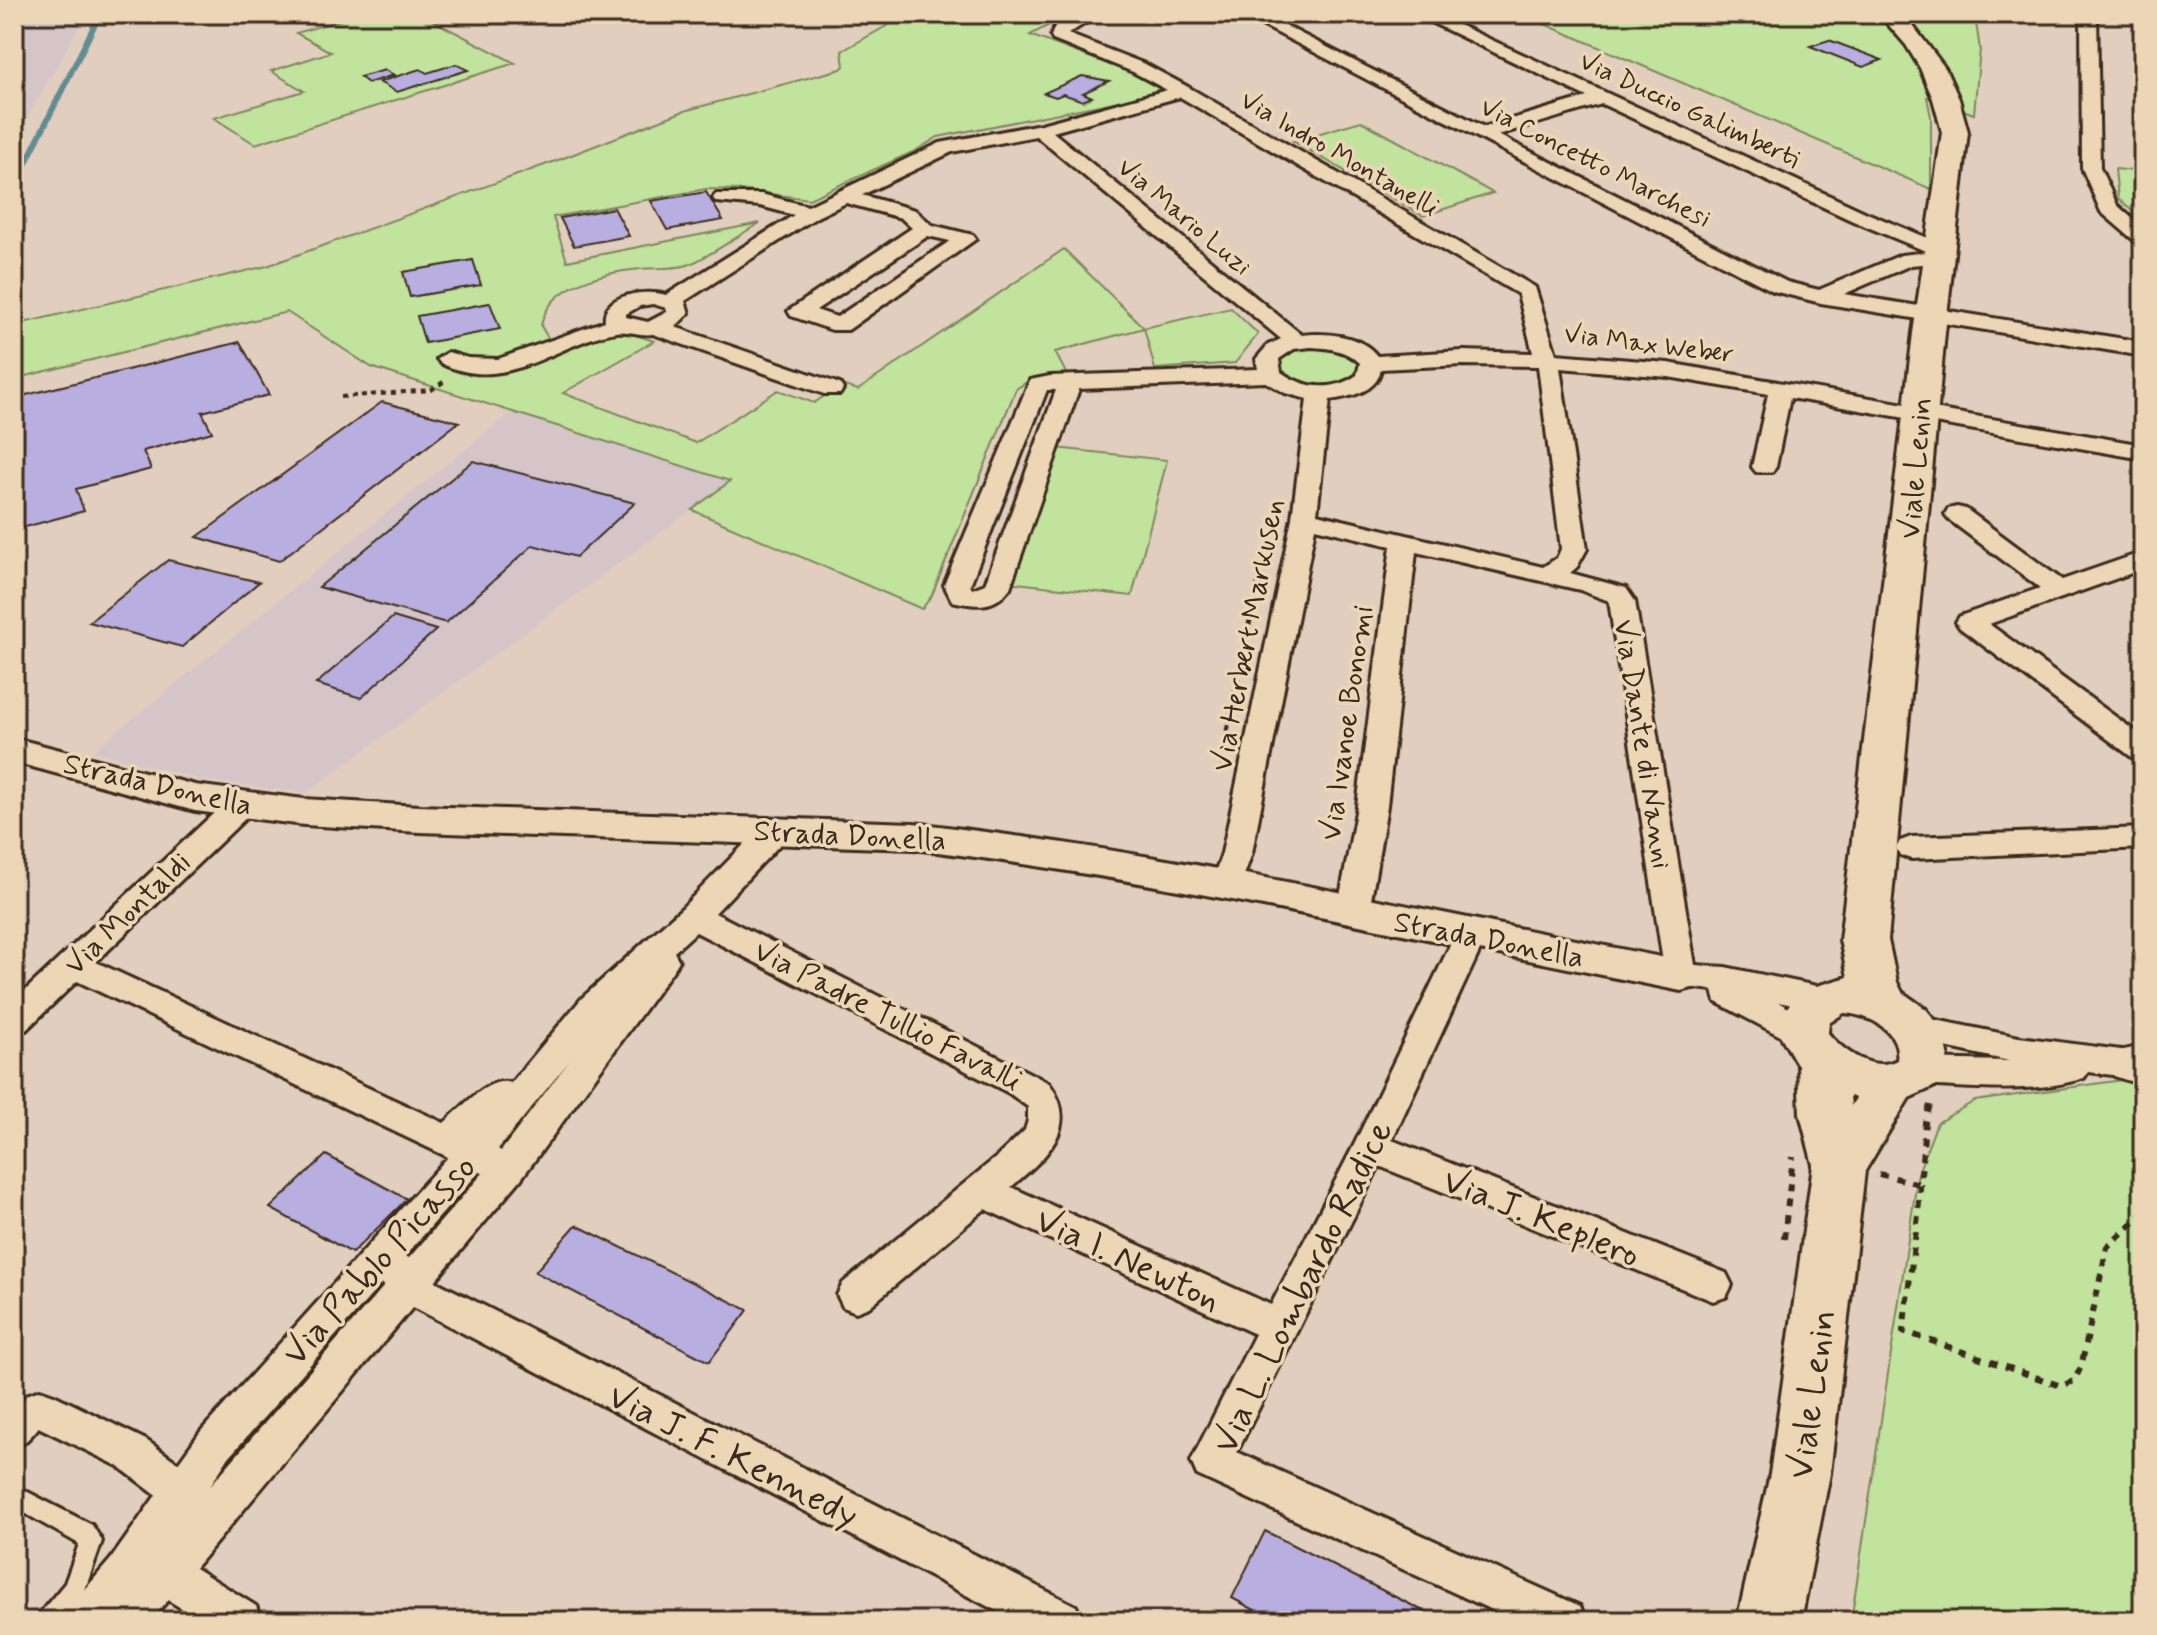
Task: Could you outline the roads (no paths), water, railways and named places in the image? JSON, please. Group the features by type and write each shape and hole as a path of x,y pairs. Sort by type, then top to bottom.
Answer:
{"main road":[{"name":"Viale Lenin","path":"1839,1165 1857,1141 1870,1042 1873,982 1864,940 1901,624 1919,413 1955,132 1950,106 1933,67 1909,31 1891,14"},
{"name":"Viale Lenin","path":"1769,1621 1800,1474 1839,1165 1826,1114 1870,1042"}],"street":[{"name":"Via Indro Montanelli","path":"1092,14 1061,30 1059,36 1139,68 1182,91 1528,291 1542,349 1548,360 1573,551"},
{"name":"Via Concetto Marchesi","path":"1249,14 1780,287 1821,297 2143,349"},
{"name":"Via Duccio Galimberti","path":"1422,14 1937,254"},
{"path":"2089,14 2091,168 2108,208 2143,238"},
{"path":"670,301 810,213 947,147 1043,129 1182,91"},
{"path":"1484,133 1604,98"},
{"name":"Via Mario Luzi","path":"1043,129 1044,134 1296,341"},
{"path":"842,196 908,214 925,229 966,239 840,325 799,311 925,229"},
{"path":"728,206 761,200 810,213"},
{"path":"1821,297 1908,259 1937,254"},
{"path":"654,298 670,301 676,304 678,313 670,321 654,327 635,328 615,320 615,311 626,303 654,298"},
{"path":"456,363 494,368 620,324"},
{"path":"654,327 832,389"},
{"path":"1070,383 997,588 980,599 961,595 957,585 1034,390 1044,384 1271,375 1291,387 1319,393 1361,385 1372,371 1365,355 1342,343 1296,341 1272,352 1267,359 1271,375"},
{"path":"502,349 529,354 543,352"},
{"name":"Via Max Weber","path":"1371,363 1463,358 1548,360 1668,370 2143,452"},
{"path":"1764,467 1780,389"},
{"name":"Via Herbert Markusen","path":"1226,887 1237,853 1304,518 1319,393"},
{"path":"1957,514 2058,589"},
{"name":"Via Dante di Nanni","path":"1304,518 1550,574 1607,589 1622,601 1681,976"},
{"name":"Via Ivanoe Bonomi","path":"1353,912 1372,806 1404,542"},
{"path":"1550,574 1568,562 1573,551 1607,589"},
{"path":"2143,560 1969,622 2130,726 2143,751"},
{"name":"Strada Donella","path":"14,750 182,795 241,805 393,818 776,830 913,836 970,842 1226,887 1681,976"},
{"name":"Via Montaldi","path":"14,1021 241,805"},
{"name":"Via Pablo Picasso","path":"122,1621 165,1573 199,1503 215,1444 340,1301 459,1148 594,1007 693,916 776,830"},
{"path":"1911,848 2143,838"},
{"name":"Via Pablo Picasso","path":"86,1621 126,1574 199,1503 408,1286 508,1169 655,974 693,916"},
{"name":"Via Padre Tullio Favalli","path":"693,916 1037,1093 1045,1104 1046,1120 1039,1138 1012,1165 856,1295"},
{"name":"Via L. Lombardo Radice","path":"1471,935 1371,1147 1211,1461 1565,1621"},
{"path":"73,965 508,1169"},
{"path":"1681,976 1870,1042 2002,1075 2136,1063"},
{"name":"Via J. Keplero","path":"1371,1147 1713,1285"},
{"path":"408,1286 399,1278 397,1265 471,1174 459,1148"},
{"name":"Via I. Newton","path":"980,1190 1279,1327"},
{"path":"340,1301 384,1283 408,1286"},
{"name":"Via J. F. Kennedy","path":"408,1286 1061,1621"},
{"path":"40,1408 132,1453 199,1503"},
{"path":"165,1573 241,1621"}],"lane":[{"path":"14,1439 40,1408"},
{"path":"14,1495 84,1533 91,1541 74,1590 48,1621"}],"waterway":[{"path":"14,187 100,14"}]}
